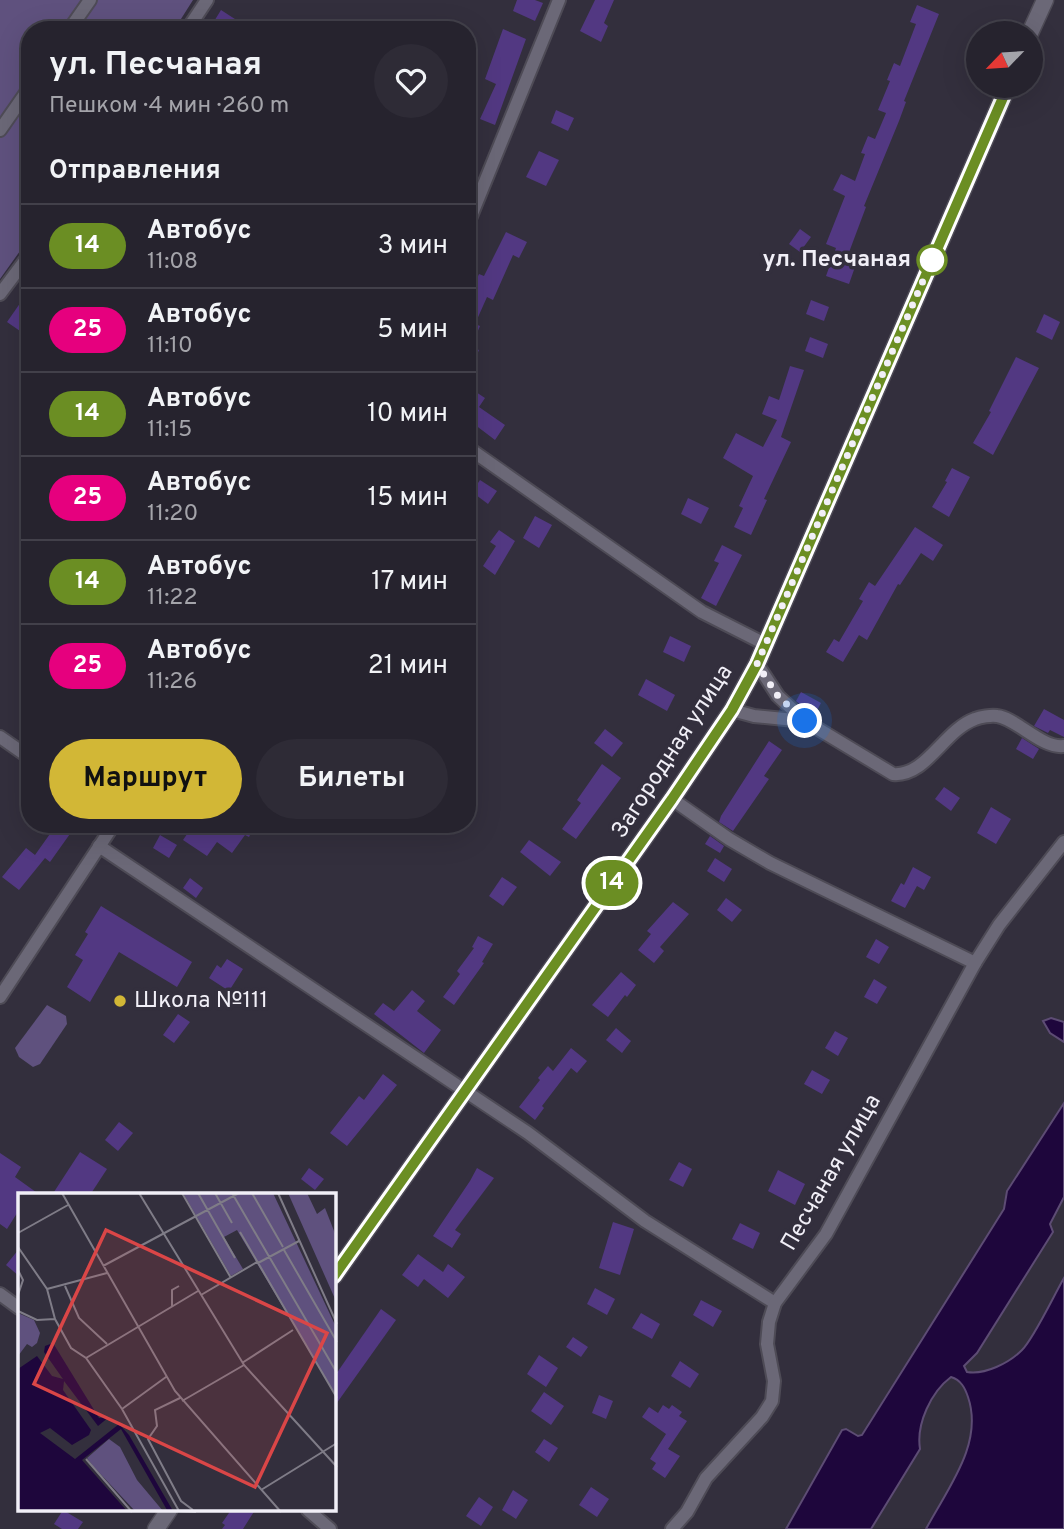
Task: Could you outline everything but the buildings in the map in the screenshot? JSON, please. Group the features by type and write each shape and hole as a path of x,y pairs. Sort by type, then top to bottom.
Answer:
{"street":[{"path":"75,21 90,0"},
{"path":"193,21 207,0"},
{"path":"476,204 559,0"},
{"path":"1035,21 1045,0"},
{"name":"Загородная улица","path":"336,1273 672,799 732,710 757,664 1003,98"},
{"path":"0,130 21,100"},
{"path":"0,294 21,266"},
{"path":"476,453 702,612 765,644"},
{"path":"757,664 778,696 805,721 893,774 903,775 913,771 960,727 976,719 997,716 1049,744 1064,746"},
{"path":"732,710 754,716 805,721"},
{"path":"0,737 21,752"},
{"path":"672,799 729,839 770,863 975,963"},
{"path":"0,997 108,833"},
{"name":"Песчаная улица","path":"672,1529 687,1512 706,1478 761,1418 772,1401 774,1381 767,1344 769,1322 775,1303 826,1234 975,963 999,925 1064,842"},
{"path":"99,846 466,1090 645,1221 775,1303"},
{"path":"0,1294 18,1307"},
{"path":"156,1529 168,1512"},
{"path":"311,1512 330,1529"}],"shaded area":[{"path":"0,0 193,0 180,21 21,21 21,250 0,279"},
{"path":"47,1005 66,1016 67,1024 40,1064 33,1067 19,1057 15,1048"},
{"path":"1051,1018 1064,1022 1064,1042 1050,1033 1043,1021"},
{"path":"1064,1103 1064,1197 1050,1224 1053,1232 977,1353 964,1366 967,1372 981,1372 1017,1355 1032,1336 1064,1278 1064,1529 926,1529 961,1466 971,1432 972,1415 967,1394 960,1382 951,1377 937,1391 926,1409 920,1429 920,1449 871,1529 786,1529 842,1430 862,1435 1004,1209 1007,1191"}],"bus line":[{"name":"14","path":"336,1273 672,799 732,710 757,664 1003,98"}],"place":[{"name":"ул. Песчаная","path":"932,260"},
{"name":"Школа №111","path":"120,1001"}],"route":[{"path":"805,721 778,696 757,664 932,260"}]}
